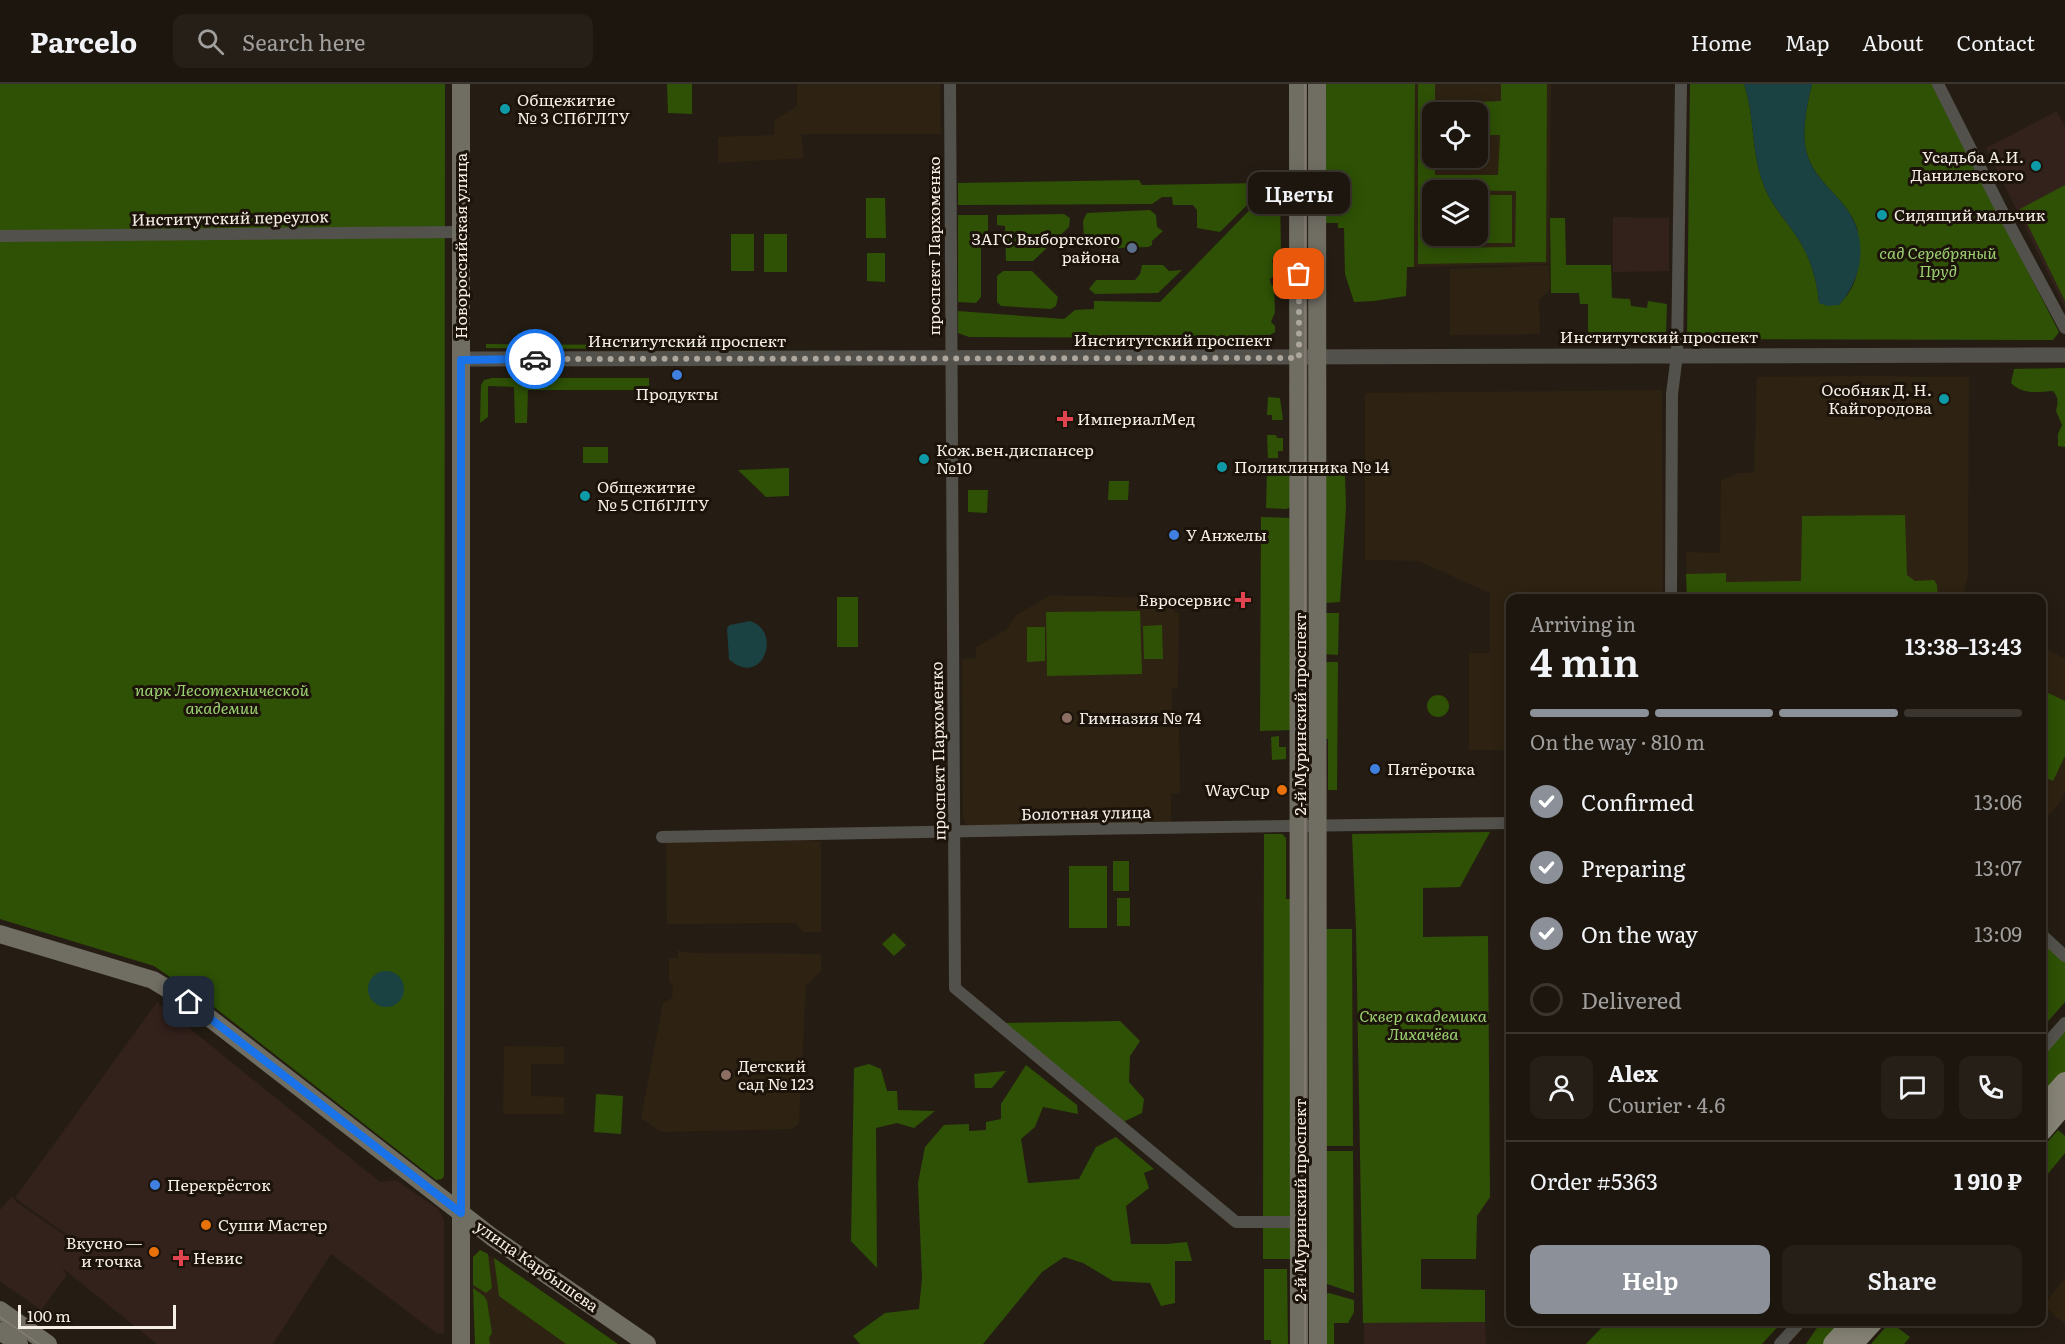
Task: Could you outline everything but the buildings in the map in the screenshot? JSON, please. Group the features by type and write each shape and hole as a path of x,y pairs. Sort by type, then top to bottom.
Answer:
{"main road":[{"name":"Новороссийская улица","path":"461,84 461,1344"},
{"name":"2-й Муринский проспект","path":"1299,84 1308,358 1309,824 1318,1344"},
{"name":"2-й Муринский проспект","path":"1308,358 1317,84"},
{"name":"2-й Муринский проспект","path":"1299,1344 1299,1222 1309,824"},
{"name":"улица Карбышева","path":"0,933 153,980 172,991 492,1237 647,1344"},
{"path":"2046,1103 2065,1082"},
{"path":"2046,1126 2065,1104"},
{"path":"0,1310 48,1344"},
{"path":"1833,1344 1849,1326"},
{"path":"1853,1344 1869,1326"},
{"path":"0,1331 19,1344"}],"street":[{"name":"проспект Пархоменко","path":"950,84 956,833 955,988 1236,1222 1299,1222"},
{"path":"1671,594 1671,394 1677,356 1681,84"},
{"path":"1938,84 2065,328"},
{"name":"Институтский переулок","path":"0,236 461,232"},
{"name":"Институтский проспект","path":"461,360 2065,355"},
{"name":"Болотная улица","path":"662,837 956,833 1309,824 1506,823"},
{"path":"2046,939 2065,956"},
{"path":"2046,1044 2065,1023"},
{"path":"1780,1344 1796,1326"}],"shaded area":[{"path":"797,84 940,84 941,134 801,134 804,158 718,163 718,137 774,135 775,120 797,106"},
{"path":"1415,84 1551,84 1549,264 1414,267"},
{"path":"2057,111 2065,127 2065,308 1986,148"},
{"path":"1613,217 1669,218 1669,271 1613,272"},
{"path":"1549,265 1550,289 1539,300 1540,334 1450,335 1450,269"},
{"path":"1757,377 1969,377 1968,575 1964,594 1687,594 1686,552 1720,553 1721,480 1738,473 1754,473"},
{"path":"1662,390 1663,594 1506,594 1506,750 1469,750 1469,653 1490,653 1490,593 1418,561 1365,560 1365,393"},
{"name":"Гимназия № 74","path":"1051,595 1155,598 1179,614 1178,688 1172,689 1172,726 1179,726 1180,793 1171,794 1171,824 969,827 963,819 962,659 976,658 976,647 1006,630 1016,615"},
{"path":"2046,648 2065,659 2065,791 2059,804 2046,818"},
{"path":"666,841 821,841 821,932 803,932 796,923 667,924"},
{"name":"Детский сад № 123","path":"678,950 688,953 821,954 821,971 806,986 799,1124 792,1129 661,1132 641,1118 663,1003 672,998 673,985 669,982 669,958 678,958"},
{"path":"157,1002 380,1182 396,1180 438,1209 444,1220 444,1334 436,1333 331,1254 273,1344 157,1344 61,1267 67,1275 41,1310 0,1281 0,1210 12,1196 15,1201 73,1239 15,1198"},
{"path":"504,1046 564,1047 564,1064 531,1064 531,1096 564,1097 564,1114 503,1114"},
{"path":"480,1250 618,1344 475,1344 473,1257"},
{"path":"2065,1279 2065,1324 2046,1308 2046,1301"},
{"path":"1485,1322 1486,1344 1364,1344 1364,1323"}],"green space":[{"name":"парк Лесотехнической академии","path":"0,84 445,84 444,1176 442,1179 436,1180 214,1007 154,966 0,919"},
{"path":"667,84 692,84 692,114 668,113"},
{"path":"1321,84 1415,84 1414,267 1407,267 1406,296 1354,302 1345,274 1344,228 1338,228 1338,223 1322,223"},
{"path":"1418,84 1435,84 1435,102 1422,102 1422,168 1435,168 1435,175 1498,175 1500,135 1488,135 1488,102 1477,102 1501,101 1501,84 1547,84 1546,262 1418,264"},
{"name":"сад Серебряный Пруд","path":"1690,84 1744,84 1750,108 1759,171 1766,190 1808,258 1819,303 1839,305 1848,294 1856,277 1858,231 1847,209 1819,176 1808,157 1804,130 1812,84 1932,84 2059,332 2053,340 1687,339"},
{"path":"1139,180 1142,185 1268,184 1220,232 1197,228 1197,210 1193,205 1173,205 1172,197 1162,197 1152,204 958,205 958,183"},
{"path":"2065,185 2065,301 2020,209"},
{"path":"1272,187 1280,193 1281,254 1272,260 1275,275 1270,279 1274,287 1275,312 1271,322 1275,326 1275,332 1265,338 969,337 958,333 958,311 1064,319 1075,310 1094,309 1094,301 1160,302"},
{"path":"1488,195 1512,195 1512,243 1488,243"},
{"path":"866,198 885,198 886,238 866,238"},
{"path":"1150,210 1156,215 1157,227 1163,231 1148,247 1114,248 1108,240 1084,240 1083,221 1087,213"},
{"path":"1064,214 1070,218 1069,227 1033,261 1006,261 1005,226 997,225 997,215"},
{"path":"958,215 988,215 988,247 981,247 981,297 976,303 958,302"},
{"path":"1550,218 1565,218 1566,265 1611,265 1612,298 1630,299 1631,306 1647,308 1648,301 1667,304 1666,334 1588,335 1588,304 1580,304 1579,293 1551,293"},
{"path":"731,234 754,234 754,271 731,271"},
{"path":"764,234 787,234 787,272 764,272"},
{"path":"867,253 885,253 885,282 867,281"},
{"path":"1142,265 1163,265 1169,271 1182,270 1158,293 1095,294 1089,289 1096,280 1135,280 1140,274"},
{"path":"1003,271 1032,271 1058,297 1056,306 1051,309 1001,306 997,302 997,276"},
{"path":"486,344 645,345 645,349 486,348"},
{"path":"2065,368 2065,447 2058,446 2058,434 2062,425 2056,411 2058,401 2053,391 2025,391 2011,383 2014,369"},
{"path":"492,378 649,378 649,390 528,390 527,423 515,423 514,387 488,386 488,417 480,423 481,385 484,380"},
{"path":"1268,397 1280,398 1283,420 1272,420 1272,415 1267,415"},
{"path":"1267,435 1283,438 1283,451 1278,451 1278,458 1268,458"},
{"path":"583,447 608,447 608,463 583,463"},
{"path":"1289,466 1291,507 1266,508 1267,471 1285,469"},
{"path":"789,468 789,496 766,497 738,470"},
{"path":"1345,474 1346,507 1340,602 1323,603 1323,475"},
{"path":"1109,481 1129,481 1128,500 1108,500"},
{"path":"968,490 988,490 987,513 968,512"},
{"path":"1905,515 1907,575 1915,581 1934,580 1938,594 1687,594 1686,574 1726,573 1726,582 1801,581 1802,516"},
{"path":"1261,517 1291,518 1291,730 1260,731"},
{"path":"837,597 858,597 858,647 837,647"},
{"path":"1140,611 1142,674 1047,676 1046,612"},
{"path":"1323,613 1339,613 1338,655 1324,654"},
{"path":"1162,625 1163,659 1144,659 1143,626"},
{"path":"1027,627 1045,627 1045,661 1027,662"},
{"path":"1323,662 1338,662 1337,790 1328,790 1328,739 1323,739"},
{"path":"2046,692 2065,701 2065,756 2053,781 2046,778"},
{"path":"1438,695 1446,698 1449,706 1446,714 1438,717 1430,714 1427,706 1430,698"},
{"path":"1279,736 1279,747 1286,747 1286,759 1272,760 1271,737"},
{"name":"Сквер академика Лихачёва","path":"1490,832 1460,887 1423,888 1423,937 1488,936 1490,1197 1477,1216 1476,1259 1421,1259 1421,1289 1485,1290 1485,1322 1363,1323 1356,929 1352,834"},
{"path":"1264,834 1282,834 1286,838 1286,899 1291,899 1292,1218 1263,1217"},
{"path":"1113,861 1129,861 1129,891 1113,891"},
{"path":"1069,866 1107,866 1107,928 1069,928"},
{"path":"1117,898 1130,898 1130,926 1117,926"},
{"path":"1324,929 1352,929 1353,1146 1324,1146"},
{"path":"894,933 906,945 894,956 882,944"},
{"path":"2046,945 2065,962 2065,1002 2046,1023"},
{"path":"1120,1021 1140,1041 1130,1056 1129,1082 1144,1099 1142,1113 1123,1122 1003,1023"},
{"path":"2065,1030 2065,1072 2046,1094 2046,1051"},
{"path":"869,1064 881,1069 887,1091 897,1091 898,1110 935,1111 914,1128 897,1123 876,1128 877,1268 851,1241 854,1068"},
{"path":"1026,1065 1077,1105 1078,1114 1043,1107 1035,1127 1021,1139 1028,1183 1079,1179 1096,1147 1116,1137 1154,1169 1144,1173 1149,1188 1126,1206 1131,1244 1187,1242 1192,1261 1175,1261 1175,1303 1161,1306 1150,1283 1113,1281 1083,1263 1064,1257 1042,1272 983,1344 860,1344 853,1336 885,1313 919,1309 922,1278 918,1183 925,1147 944,1125 969,1124 969,1131 986,1130 986,1122 1001,1119 1001,1104"},
{"path":"1006,1071 992,1088 975,1088 974,1074"},
{"path":"596,1094 623,1096 621,1134 594,1132"},
{"path":"2058,1130 2065,1136 2065,1153 2046,1176 2046,1144"},
{"path":"1323,1151 1353,1151 1354,1293 1324,1283"},
{"path":"1263,1227 1292,1227 1292,1259 1263,1259"},
{"path":"480,1250 488,1254 492,1288 486,1293 473,1285 473,1257"},
{"path":"494,1258 618,1344 566,1344 499,1296"},
{"path":"1264,1269 1287,1269 1288,1344 1271,1344 1271,1340 1264,1340"},
{"path":"473,1288 487,1301 492,1333 489,1338 490,1344 475,1344"},
{"path":"1329,1293 1354,1300 1354,1312 1348,1323 1334,1323 1334,1344 1325,1344 1324,1294"},
{"path":"1603,1326 1778,1326 1762,1344 1586,1344"},
{"path":"1818,1326 1841,1326 1825,1344 1806,1344"},
{"path":"1887,1326 1895,1326 1910,1337 1904,1344 1871,1344"}],"water":[{"path":"1744,84 1812,84 1804,130 1808,157 1815,172 1846,208 1858,232 1860,245 1858,271 1839,305 1828,306 1819,303 1808,258 1766,190 1759,171 1750,108"},
{"path":"750,621 760,627 766,636 767,646 759,663 751,667 740,666 729,659 727,628 730,625"},
{"path":"386,971 399,976 404,989 399,1002 386,1007 373,1002 368,989 373,976"}],"tram line":[{"path":"1305,84 1305,1344"},
{"path":"0,1317 39,1344"}],"way so far":[{"path":"535,359 1299,358 1299,274"}],"place":[{"name":"Общежитие № 3 СПбГЛТУ","path":"505,109"},
{"name":"Усадьба А.И. Данилевского","path":"2036,166"},
{"name":"Сидящий мальчик","path":"1882,215"},
{"name":"ЗАГС Выборгского района","path":"1132,248"},
{"name":"Цветы","path":"1299,274"},
{"name":"Продукты","path":"677,375"},
{"name":"Особняк Д. Н. Кайгородова","path":"1944,399"},
{"name":"ИмпериалМед","path":"1065,419"},
{"name":"Кож.вен.диспансер №10","path":"924,459"},
{"name":"Поликлиника № 14","path":"1222,467"},
{"name":"Общежитие № 5 СПбГЛТУ","path":"585,496"},
{"name":"У Анжелы","path":"1174,535"},
{"name":"Евросервис","path":"1243,600"},
{"name":"Гимназия № 74","path":"1067,718"},
{"name":"Пятёрочка","path":"1375,769"},
{"name":"WayCup","path":"1282,790"},
{"name":"Детский сад № 123","path":"726,1075"},
{"name":"Перекрёсток","path":"155,1185"},
{"name":"Суши Мастер","path":"206,1225"},
{"name":"Вкусно — и точка","path":"154,1252"},
{"name":"Невис","path":"181,1258"}],"route":[{"path":"189,1002 461,1213 461,360 535,359"}]}
